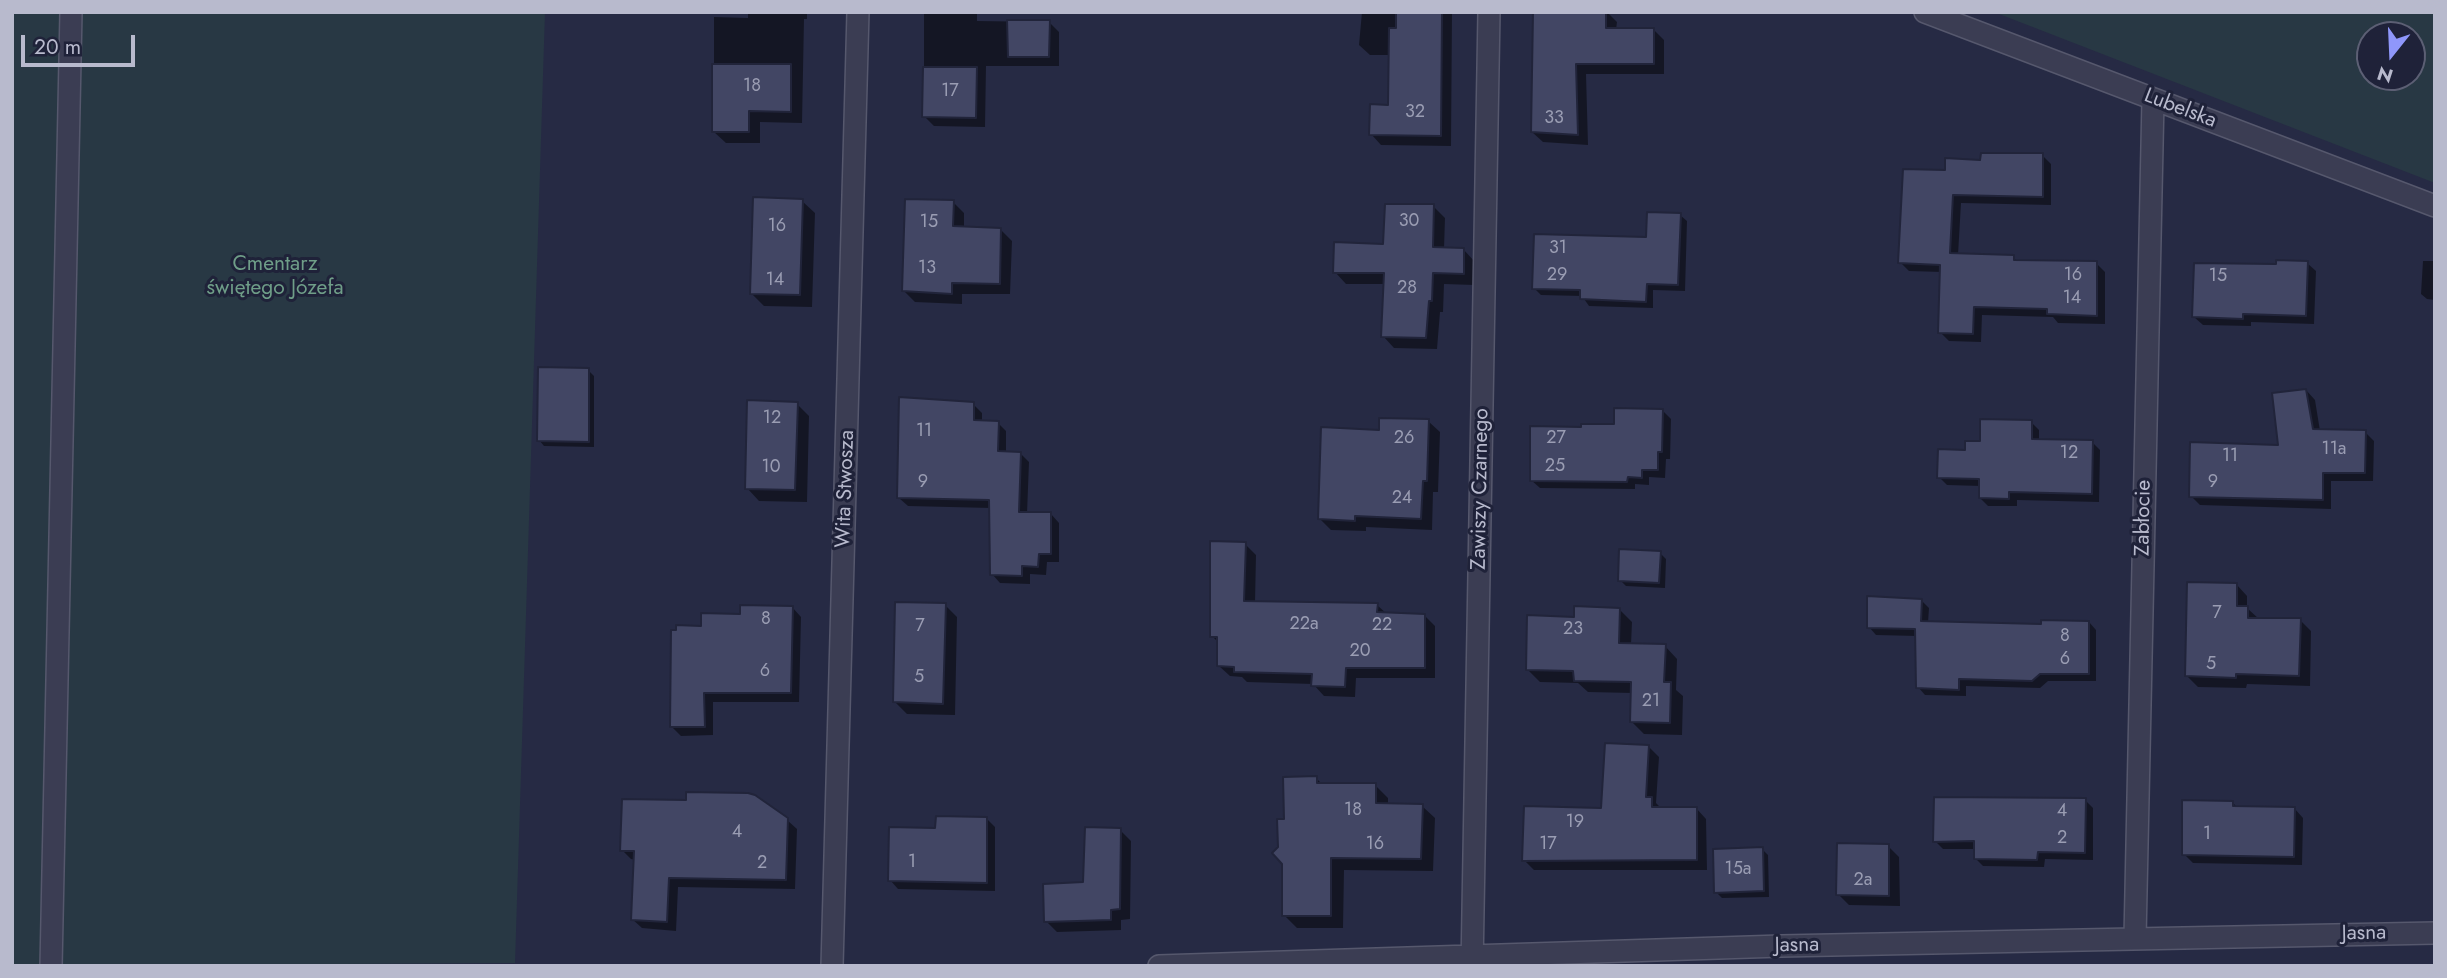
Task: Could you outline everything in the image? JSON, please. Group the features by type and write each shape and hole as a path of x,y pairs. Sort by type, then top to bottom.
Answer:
{"street":[{"path":"51,966 71,12"},
{"name":"Wita Stwosza","path":"832,966 858,12"},
{"name":"Zawiszy Czarnego","path":"1473,961 1489,12"},
{"name":"Lubelska","path":"1925,12 2435,206"},
{"name":"Zabłocie","path":"2135,938 2153,99"},
{"name":"Jasna","path":"1160,966 1473,961 2135,938 2435,933"}],"green space":[{"name":"Cmentarz świętego Józefa","path":"12,12 545,12 515,963 12,966"},
{"path":"1994,12 2435,12 2435,183"}],"building":[{"path":"1396,12 1442,12 1441,136 1369,135 1370,104 1388,105 1389,28 1396,28"},
{"path":"1533,12 1606,12 1606,28 1654,28 1654,64 1576,64 1578,135 1531,132"},
{"path":"1007,20 1050,20 1049,57 1008,57"},
{"path":"712,64 791,64 791,112 749,111 749,132 712,132"},
{"path":"923,67 977,67 976,118 922,117"},
{"path":"1981,153 2043,153 2043,197 1953,195 1950,253 2014,255 2014,260 2097,261 2097,316 2047,314 2047,309 1974,307 1973,334 1938,333 1940,265 1898,263 1903,169 1945,170 1945,158 1980,160"},
{"path":"753,197 803,199 800,295 750,294"},
{"path":"905,199 954,200 953,226 1001,228 1000,284 952,283 952,294 902,291"},
{"path":"1385,204 1434,204 1433,247 1464,248 1464,274 1433,273 1426,338 1381,337 1384,273 1333,273 1334,242 1383,244"},
{"path":"1647,212 1681,213 1678,285 1647,284 1646,302 1580,299 1580,290 1532,289 1534,234 1646,237"},
{"path":"2276,260 2308,261 2306,316 2243,314 2243,319 2192,317 2194,263 2276,264"},
{"path":"538,367 589,368 589,442 537,441"},
{"path":"2306,389 2313,429 2366,430 2365,473 2323,473 2323,500 2189,497 2190,442 2278,445 2272,393"},
{"path":"899,397 974,402 974,420 999,421 998,451 1021,452 1019,512 1051,512 1051,554 1039,554 1038,567 1022,566 1022,576 990,575 989,500 897,498"},
{"path":"747,400 798,402 795,490 745,489"},
{"path":"1614,408 1663,409 1662,452 1658,452 1658,470 1642,470 1642,478 1628,477 1627,482 1530,481 1530,426 1581,427 1581,424 1614,424"},
{"path":"1379,418 1429,419 1427,481 1423,481 1421,519 1355,516 1355,521 1318,519 1321,427 1379,430"},
{"path":"1980,419 2032,420 2032,439 2093,440 2092,494 2009,492 2009,499 1979,498 1979,479 1937,478 1938,449 1965,450 1965,441 1980,441"},
{"path":"1210,541 1246,542 1244,601 1378,603 1377,612 1425,614 1425,668 1346,668 1345,687 1311,686 1312,674 1234,672 1234,667 1217,666 1217,637 1210,637"},
{"path":"1619,549 1661,551 1659,583 1618,581"},
{"path":"2187,582 2237,583 2237,606 2248,606 2248,618 2301,618 2299,676 2185,676"},
{"path":"1867,596 1922,599 1921,621 2041,624 2041,620 2089,621 2089,674 2040,674 2032,681 1959,679 1959,690 1916,688 1915,629 1867,628"},
{"path":"895,602 946,603 943,704 893,702"},
{"path":"740,605 793,606 791,693 704,693 705,727 670,727 671,630 676,630 676,625 701,626 701,613 740,614"},
{"path":"1574,606 1620,608 1619,643 1666,644 1664,682 1671,682 1670,723 1630,722 1631,682 1574,681 1573,671 1526,670 1527,615 1574,617"},
{"path":"1605,743 1649,745 1646,797 1652,797 1652,807 1697,807 1697,860 1522,861 1524,806 1601,808"},
{"path":"1317,776 1317,783 1376,783 1376,803 1423,804 1421,859 1331,858 1331,916 1282,916 1282,864 1272,853 1278,847 1277,819 1284,819 1283,777"},
{"path":"686,792 748,793 788,818 786,880 669,878 667,922 631,920 634,851 620,851 622,799 686,800"},
{"path":"1934,797 2086,798 2085,853 2038,852 2037,860 1974,859 1974,841 1933,842"},
{"path":"2182,800 2233,801 2233,806 2295,807 2294,857 2182,855"},
{"path":"936,816 987,817 987,883 888,881 889,827 935,828"},
{"path":"1085,827 1121,828 1120,909 1111,910 1111,920 1044,922 1043,884 1083,882"},
{"path":"1837,843 1889,844 1889,896 1836,895"},
{"path":"1763,847 1764,891 1714,893 1713,849"}]}
